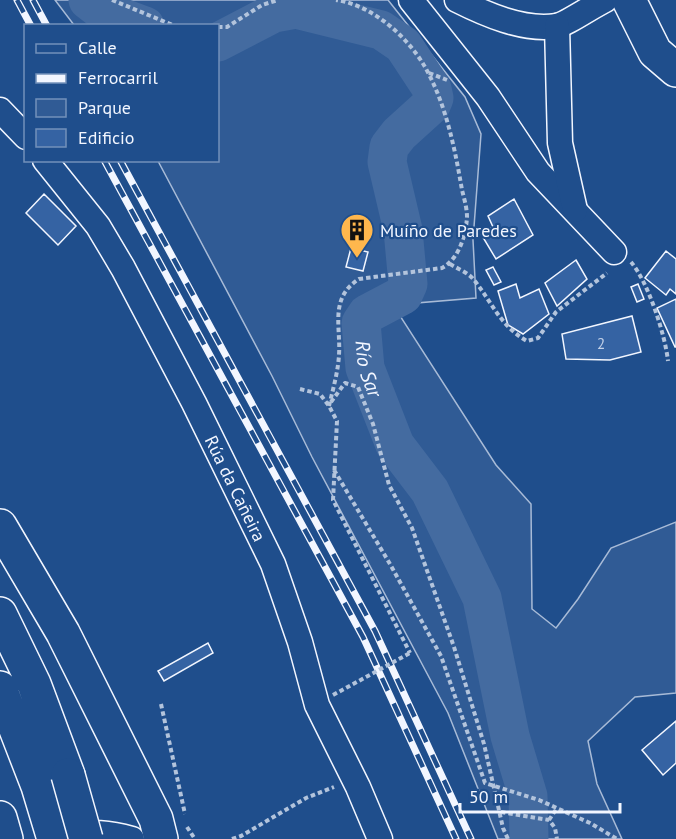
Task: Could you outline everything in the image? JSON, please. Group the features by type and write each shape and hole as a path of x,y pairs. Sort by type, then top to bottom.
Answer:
{"highway":[{"path":"629,0 655,52 676,70"},
{"path":"650,0 676,57"},
{"path":"0,526 63,633 156,819 161,839"},
{"path":"0,614 34,684 68,775 86,839"},
{"path":"0,688 38,786 54,839"},
{"path":"0,819 6,839"}],"street":[{"path":"411,0 488,97 538,172 614,252"},
{"path":"457,0 480,12 521,25 557,26 597,4"},
{"path":"557,26 560,143 576,212"},
{"path":"0,110 24,135"},
{"name":"Rúa da Cañeira","path":"47,162 98,226 195,403 273,564 300,642 317,705 355,779 380,839"},
{"path":"66,839 79,834 105,832 132,839"}],"path":[{"path":"112,0 170,24"},
{"path":"219,27 227,27 262,5 278,0"},
{"path":"329,406 339,355 337,327 340,301 351,284 359,279 442,268 450,264 461,246 467,216 456,158 438,96 427,73 405,41 379,17 347,2 336,0"},
{"path":"427,73 440,78"},
{"path":"450,264 473,278 501,319 516,335 527,341 538,338 556,312 610,272 614,252 632,263 641,275 660,327 668,361"},
{"path":"329,406 345,383 358,387 373,424 389,485 412,528 454,647 484,744 503,828 508,839"},
{"path":"300,389 320,394 337,421 333,500 410,653 333,695"},
{"path":"334,470 441,656 485,783 539,800 590,823 616,839"},
{"path":"161,704 187,827 195,839"},
{"path":"232,839 306,798 355,779"},
{"path":"549,820 557,808"},
{"path":"501,812 549,820 555,828 557,839"}],"green space":[{"path":"55,0 388,0 465,97 481,134 473,240 476,298 393,305 496,465 531,504 532,609 556,628 611,548 676,522 676,693 635,697 588,741 597,784 622,839 498,839 448,713 159,162 219,162 219,24 73,24"}],"building":[{"path":"44,194 76,226 58,245 26,213"},
{"path":"514,199 533,235 496,259 481,234 493,227 488,216"},
{"name":"Muíño de Paredes","path":"351,248 368,252 363,271 346,267"},
{"path":"666,251 676,259 676,294 670,289 666,295 645,278"},
{"path":"576,260 587,279 557,306 545,283"},
{"path":"493,267 501,282 494,285 486,270"},
{"path":"516,284 520,298 539,289 549,314 523,334 508,325 498,291"},
{"path":"638,284 644,299 637,302 631,287"},
{"path":"676,299 676,347 675,347 657,308"},
{"path":"632,316 641,352 610,360 566,359 562,334"},
{"path":"208,643 213,653 164,681 158,671"},
{"path":"676,721 676,763 663,775 642,750"}],"waterway":[{"name":"Río Sar","path":"88,0 101,10 140,24"},
{"name":"Río Sar","path":"219,41 274,13 296,9 381,30 403,45 432,89 434,98 431,105 399,134 389,147 387,162 403,230 408,284 403,295 367,314 361,323 365,368 395,445 430,491 482,598 510,736 528,796 529,839"}],"railway":[{"path":"17,0 30,24"},
{"path":"33,0 46,24"},
{"path":"105,162 363,637 456,839"},
{"path":"121,162 375,631 471,839"}],"place":[{"name":"Muíño de Paredes","path":"357,259"}]}
